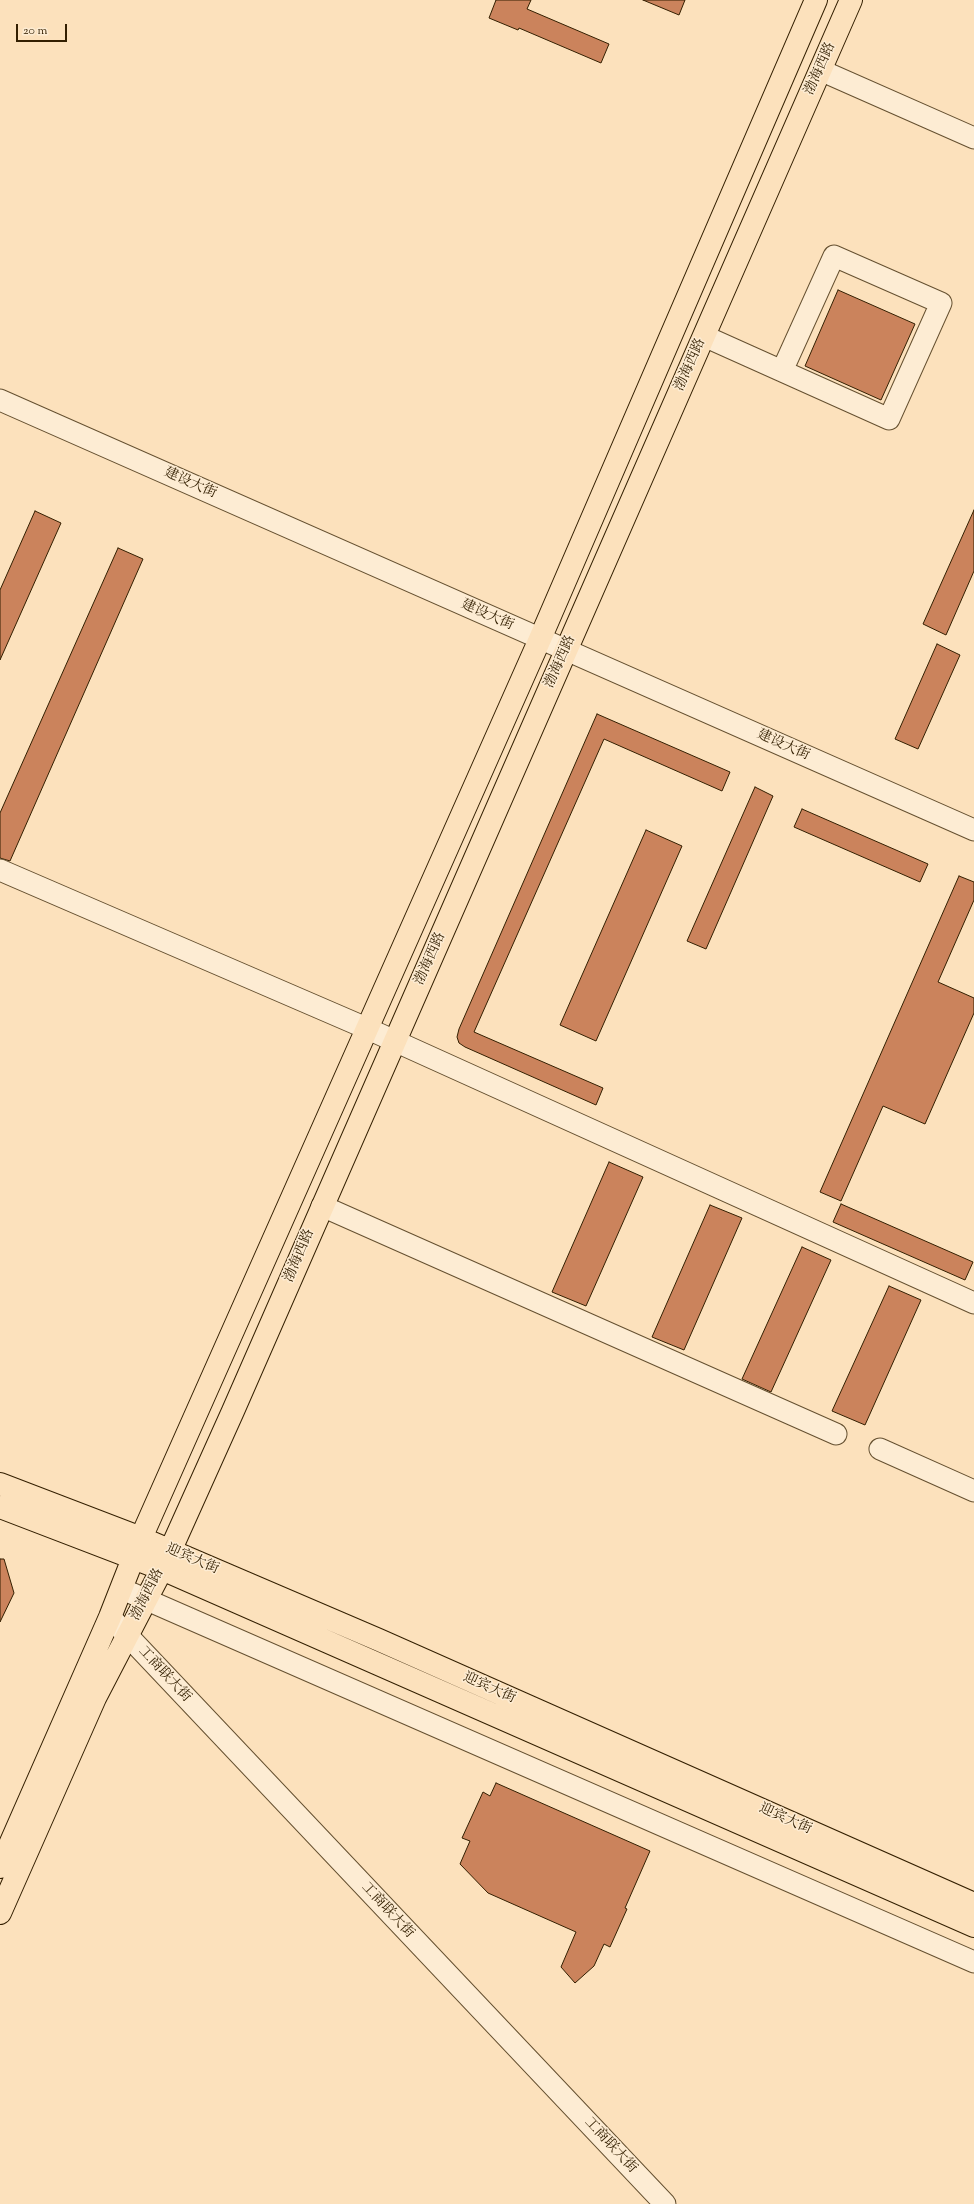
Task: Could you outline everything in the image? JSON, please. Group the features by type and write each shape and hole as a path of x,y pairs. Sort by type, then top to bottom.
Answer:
{"main road":[{"name":"渤海西路","path":"0,1867 110,1617 133,1558 366,1028 540,639 816,0"},
{"name":"渤海西路","path":"0,1913 95,1698 166,1560 851,0"},
{"name":"迎宾大街","path":"0,1484 142,1538 166,1560 974,1926"},
{"name":"迎宾大街","path":"0,1507 133,1558 166,1560 386,1643 974,1904"}],"street":[{"path":"820,70 974,138"},
{"path":"704,336 782,371 889,419 941,303 834,256 782,371"},
{"name":"建设大街","path":"0,400 974,830"},
{"path":"0,870 366,1028 974,1303"},
{"path":"322,1206 836,1434"},
{"path":"880,1449 974,1490"},
{"path":"122,1589 974,1962"},
{"name":"工商联大街","path":"110,1617 665,2204"}],"building":[{"path":"496,0 531,0 527,9 609,44 601,63 519,28 518,30 489,18"},
{"path":"643,0 685,0 679,15"},
{"path":"838,290 915,324 881,400 805,366"},
{"path":"974,510 974,571 946,635 923,624"},
{"path":"35,511 61,523 0,660 0,590"},
{"path":"118,548 143,559 10,861 0,858 0,813"},
{"path":"937,644 960,655 918,749 895,739"},
{"path":"597,714 730,772 722,791 604,739 474,1032 603,1088 596,1105 465,1047 459,1043 457,1037 459,1029"},
{"path":"755,787 773,796 706,949 687,941"},
{"path":"802,809 928,864 920,882 794,827"},
{"path":"646,830 682,846 596,1041 560,1025"},
{"path":"959,876 974,882 974,900 938,982 974,998 974,1013 925,1124 883,1106 841,1201 820,1192"},
{"path":"609,1162 643,1177 586,1306 552,1292"},
{"path":"841,1204 973,1262 965,1280 833,1222"},
{"path":"710,1205 742,1218 684,1350 652,1337"},
{"path":"802,1247 831,1260 771,1392 742,1379"},
{"path":"889,1286 921,1300 865,1425 832,1411"},
{"path":"0,1559 4,1559 14,1593 0,1622"},
{"path":"496,1783 650,1851 610,1947 604,1944 594,1966 575,1983 561,1967 576,1932 488,1893 460,1864 470,1841 462,1838 483,1792 490,1796"}]}
